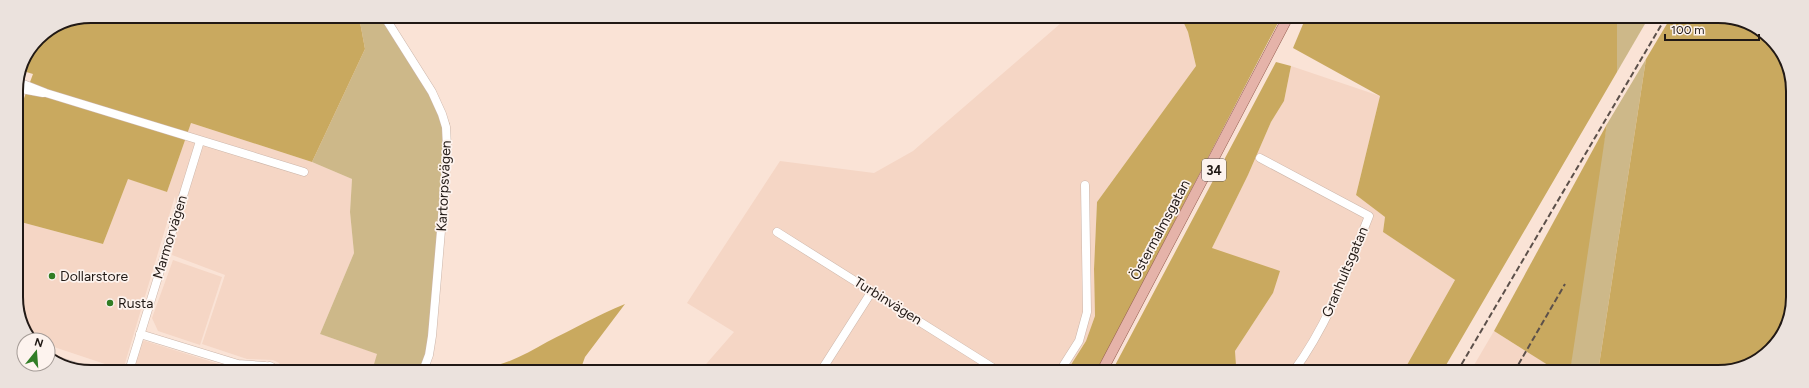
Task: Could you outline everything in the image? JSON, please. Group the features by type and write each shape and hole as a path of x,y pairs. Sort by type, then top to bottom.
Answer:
{"main road":[{"name":"Östermalmsgatan","path":"1105,365 1285,23"},
{"name":"Östermalmsgatan","path":"1111,365 1290,23"}],"street":[{"name":"Kartorpsvägen","path":"388,23 432,92 444,118 447,137 446,184 432,336 429,355 425,365"},
{"path":"23,84 46,93 304,172"},
{"path":"23,90 34,93 46,93"},
{"name":"Marmorvägen","path":"131,365 200,141"},
{"name":"Granhultsgatan","path":"1260,158 1369,216 1326,319 1298,365"},
{"path":"1064,365 1079,341 1087,312 1086,185"},
{"name":"Turbinvägen","path":"777,232 989,365"},
{"path":"825,365 872,291"},
{"path":"140,334 244,365"}],"shaded area":[{"path":"91,23 360,23 365,49 312,162 191,123 167,192 128,179 103,244 23,223 23,101 33,74 26,72 30,61 46,40 57,32 69,27 78,24"},
{"path":"360,23 393,23 420,67 450,124 428,361 426,365 374,365 377,354 320,334 354,253 350,212 352,179 312,162 365,49"},
{"path":"1061,23 1184,23 1188,32 1196,66 1097,202 1094,269 1095,316 1086,341 1071,365 705,365 734,332 687,303 780,161 874,173 913,151"},
{"path":"1184,23 1278,23 1100,365 1071,365 1086,341 1095,316 1094,269 1097,202 1196,66 1188,32"},
{"path":"1303,23 1617,23 1617,72 1446,365 1407,365 1455,280 1383,232 1385,217 1356,195 1380,96 1293,48"},
{"path":"1617,23 1646,23 1617,72"},
{"path":"1667,23 1731,24 1752,32 1766,43 1779,61 1785,78 1785,310 1777,331 1763,348 1752,356 1731,364 1599,365 1646,59"},
{"path":"1646,59 1599,365 1571,365 1580,275 1607,124"},
{"path":"1276,62 1291,66 1284,101 1271,122 1248,175 1212,248 1280,271 1273,293 1235,351 1236,365 1115,365"},
{"path":"1291,66 1380,96 1356,195 1385,217 1383,232 1455,280 1407,365 1236,365 1235,351 1273,293 1212,248 1248,175 1271,122 1284,101"},
{"path":"191,123 312,162 352,179 350,212 354,253 320,334 378,354 374,365 280,365 273,360 247,359 202,344 225,275 172,255 178,221 175,196 124,365 108,365 56,348 56,332 33,332 24,310 23,223 103,244 128,178 167,192"},
{"path":"1607,124 1571,365 1548,365 1494,331"},
{"path":"173,260 222,277 200,345 158,331 152,318"},
{"path":"625,304 585,357 582,365 496,365 519,357"},
{"path":"1494,331 1548,365 1474,365"},
{"path":"142,340 222,365 135,365"}],"railway":[{"path":"1461,365 1662,23"},
{"path":"1518,365 1565,284"}],"place":[{"name":"Dollarstore","path":"52,276"},
{"name":"Rusta","path":"110,303"}]}
